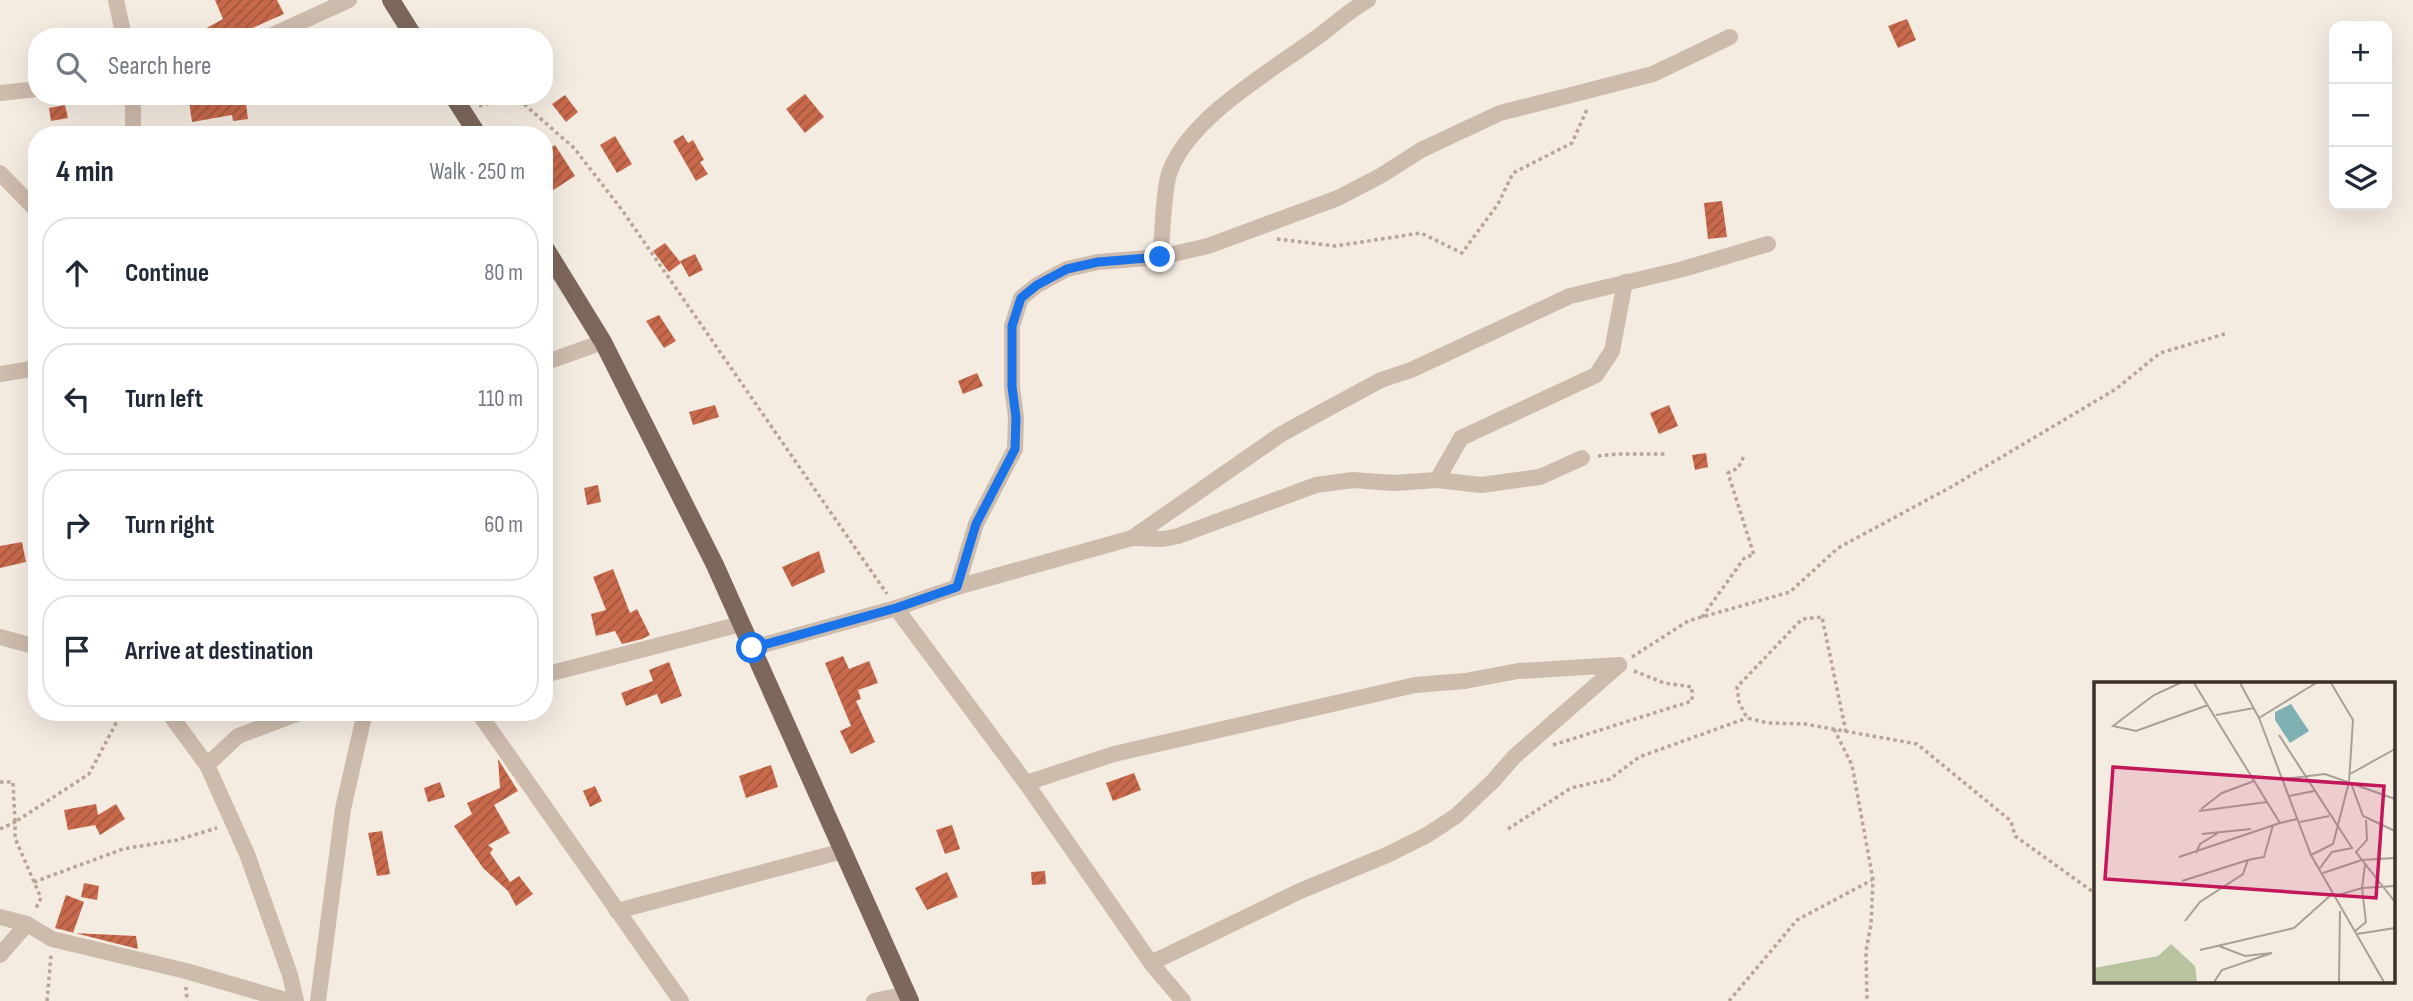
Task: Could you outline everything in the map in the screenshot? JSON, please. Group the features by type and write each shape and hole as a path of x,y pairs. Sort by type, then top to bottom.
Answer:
{"main road":[{"path":"396,2 409,28"},
{"path":"458,105 472,126"},
{"path":"553,261 603,342 715,565 909,997"}],"street":[{"path":"116,0 122,28"},
{"path":"288,28 349,0"},
{"path":"1160,257 1169,173 1194,134 1278,62 1317,38 1347,12 1368,0"},
{"path":"957,587 976,524 1015,449 1012,326 1021,298 1037,285 1067,269 1098,262 1160,257 1208,246 1338,198 1422,150 1500,113 1653,75 1730,37"},
{"path":"0,93 28,90"},
{"path":"133,105 133,126"},
{"path":"0,173 28,202"},
{"path":"1132,538 1280,435 1381,380 1411,370 1570,296 1683,269 1769,244"},
{"path":"1437,480 1461,438 1596,375 1612,351 1625,282"},
{"path":"553,360 603,342"},
{"path":"0,374 28,369"},
{"path":"752,648 1132,538 1163,539 1178,536 1316,485 1353,480 1394,484 1437,480 1481,485 1540,477 1582,458"},
{"path":"896,608 1026,783 1151,963 1183,1001"},
{"path":"553,673 741,624"},
{"path":"0,636 28,644"},
{"path":"1026,783 1114,754 1415,685 1465,681 1518,671 1619,665"},
{"path":"1151,963 1300,891 1387,855 1456,817 1514,757 1619,665"},
{"path":"175,721 207,765 247,854 290,975 296,1001"},
{"path":"207,765 238,736 278,721"},
{"path":"318,1001 343,809 363,721"},
{"path":"484,721 681,1001"},
{"path":"617,911 843,851"},
{"path":"0,917 27,924 52,939 186,971 289,1001"},
{"path":"0,955 27,924"},
{"path":"874,1001 909,997"}],"path":[{"path":"1274,239 1335,246 1421,233 1462,253 1498,204 1513,173 1572,143 1597,88"},
{"path":"525,105 549,126"},
{"path":"553,130 574,148 622,210 896,608"},
{"path":"1619,665 1688,621 1790,592 1838,548 1951,487 2116,389 2160,353 2228,333"},
{"path":"1582,458 1617,454 1667,454"},
{"path":"1700,619 1745,557 1754,555 1728,473 1738,468 1745,456"},
{"path":"1747,718 1739,702 1737,687 1802,619 1822,617 1846,732"},
{"path":"1552,745 1692,701 1692,687 1664,683 1619,665"},
{"path":"1508,829 1571,788 1610,779 1639,757 1747,718 1768,723 1805,724 1917,744 2011,821 2015,836 2094,893"},
{"path":"0,829 89,774 117,721"},
{"path":"1834,729 1852,765 1873,880 1871,924 1866,951 1867,1001"},
{"path":"0,782 13,782 15,838 41,898 27,924"},
{"path":"34,882 123,849 177,840 233,823"},
{"path":"1729,1001 1797,920 1873,880"},
{"path":"47,1001 52,939"}],"building":[{"path":"215,0 277,0 284,14 252,28 206,28 223,19"},
{"path":"1907,19 1916,40 1898,48 1888,26"},
{"path":"805,94 824,117 805,133 786,109"},
{"path":"565,95 578,112 566,122 553,103"},
{"path":"65,105 68,118 51,121 49,108"},
{"path":"190,105 246,105 248,119 233,121 232,115 192,122"},
{"path":"683,135 688,143 693,140 704,160 700,162 708,174 696,181 673,141"},
{"path":"615,136 632,164 617,173 600,145"},
{"path":"555,145 575,176 553,190"},
{"path":"1722,201 1727,237 1708,239 1704,203"},
{"path":"665,243 681,263 669,272 653,251"},
{"path":"695,254 703,270 689,277 680,261"},
{"path":"659,315 676,341 664,348 646,321"},
{"path":"977,373 983,386 963,394 958,381"},
{"path":"715,405 719,417 693,425 689,412"},
{"path":"1669,405 1678,426 1659,434 1650,413"},
{"path":"1706,453 1708,467 1695,470 1692,455"},
{"path":"598,485 601,502 587,505 584,488"},
{"path":"22,542 26,562 0,568 0,546"},
{"path":"819,551 825,572 792,587 782,567"},
{"path":"613,569 630,613 637,609 650,635 642,639 622,644 615,631 596,636 591,614 606,610 593,577"},
{"path":"843,656 849,669 869,661 878,683 858,690 861,699 856,701 875,742 851,754 840,731 851,726 825,663"},
{"path":"669,662 682,696 661,704 657,694 626,706 621,693 653,681 649,670"},
{"path":"498,759 518,791 494,805 510,833 488,845 493,849 490,853 510,882 519,876 533,894 516,906 508,891 483,868 454,826 472,814 467,803 500,788"},
{"path":"771,765 778,787 746,798 739,776"},
{"path":"1134,773 1141,790 1113,801 1106,783"},
{"path":"440,782 445,797 428,802 424,788"},
{"path":"595,786 602,801 590,807 583,791"},
{"path":"96,804 98,815 116,804 125,819 100,835 95,825 68,830 64,810"},
{"path":"952,825 960,849 945,854 936,830"},
{"path":"382,831 390,874 377,876 368,833"},
{"path":"1045,871 1046,884 1032,885 1031,872"},
{"path":"947,872 958,897 927,910 915,888"},
{"path":"84,883 99,886 97,900 81,897"},
{"path":"66,895 84,902 73,933 55,928"},
{"path":"75,933 136,936 138,949"}],"route":[{"path":"752,648 896,608 957,587 976,524 1015,449 1012,326 1021,298 1037,285 1067,269 1098,262 1160,257"}]}
